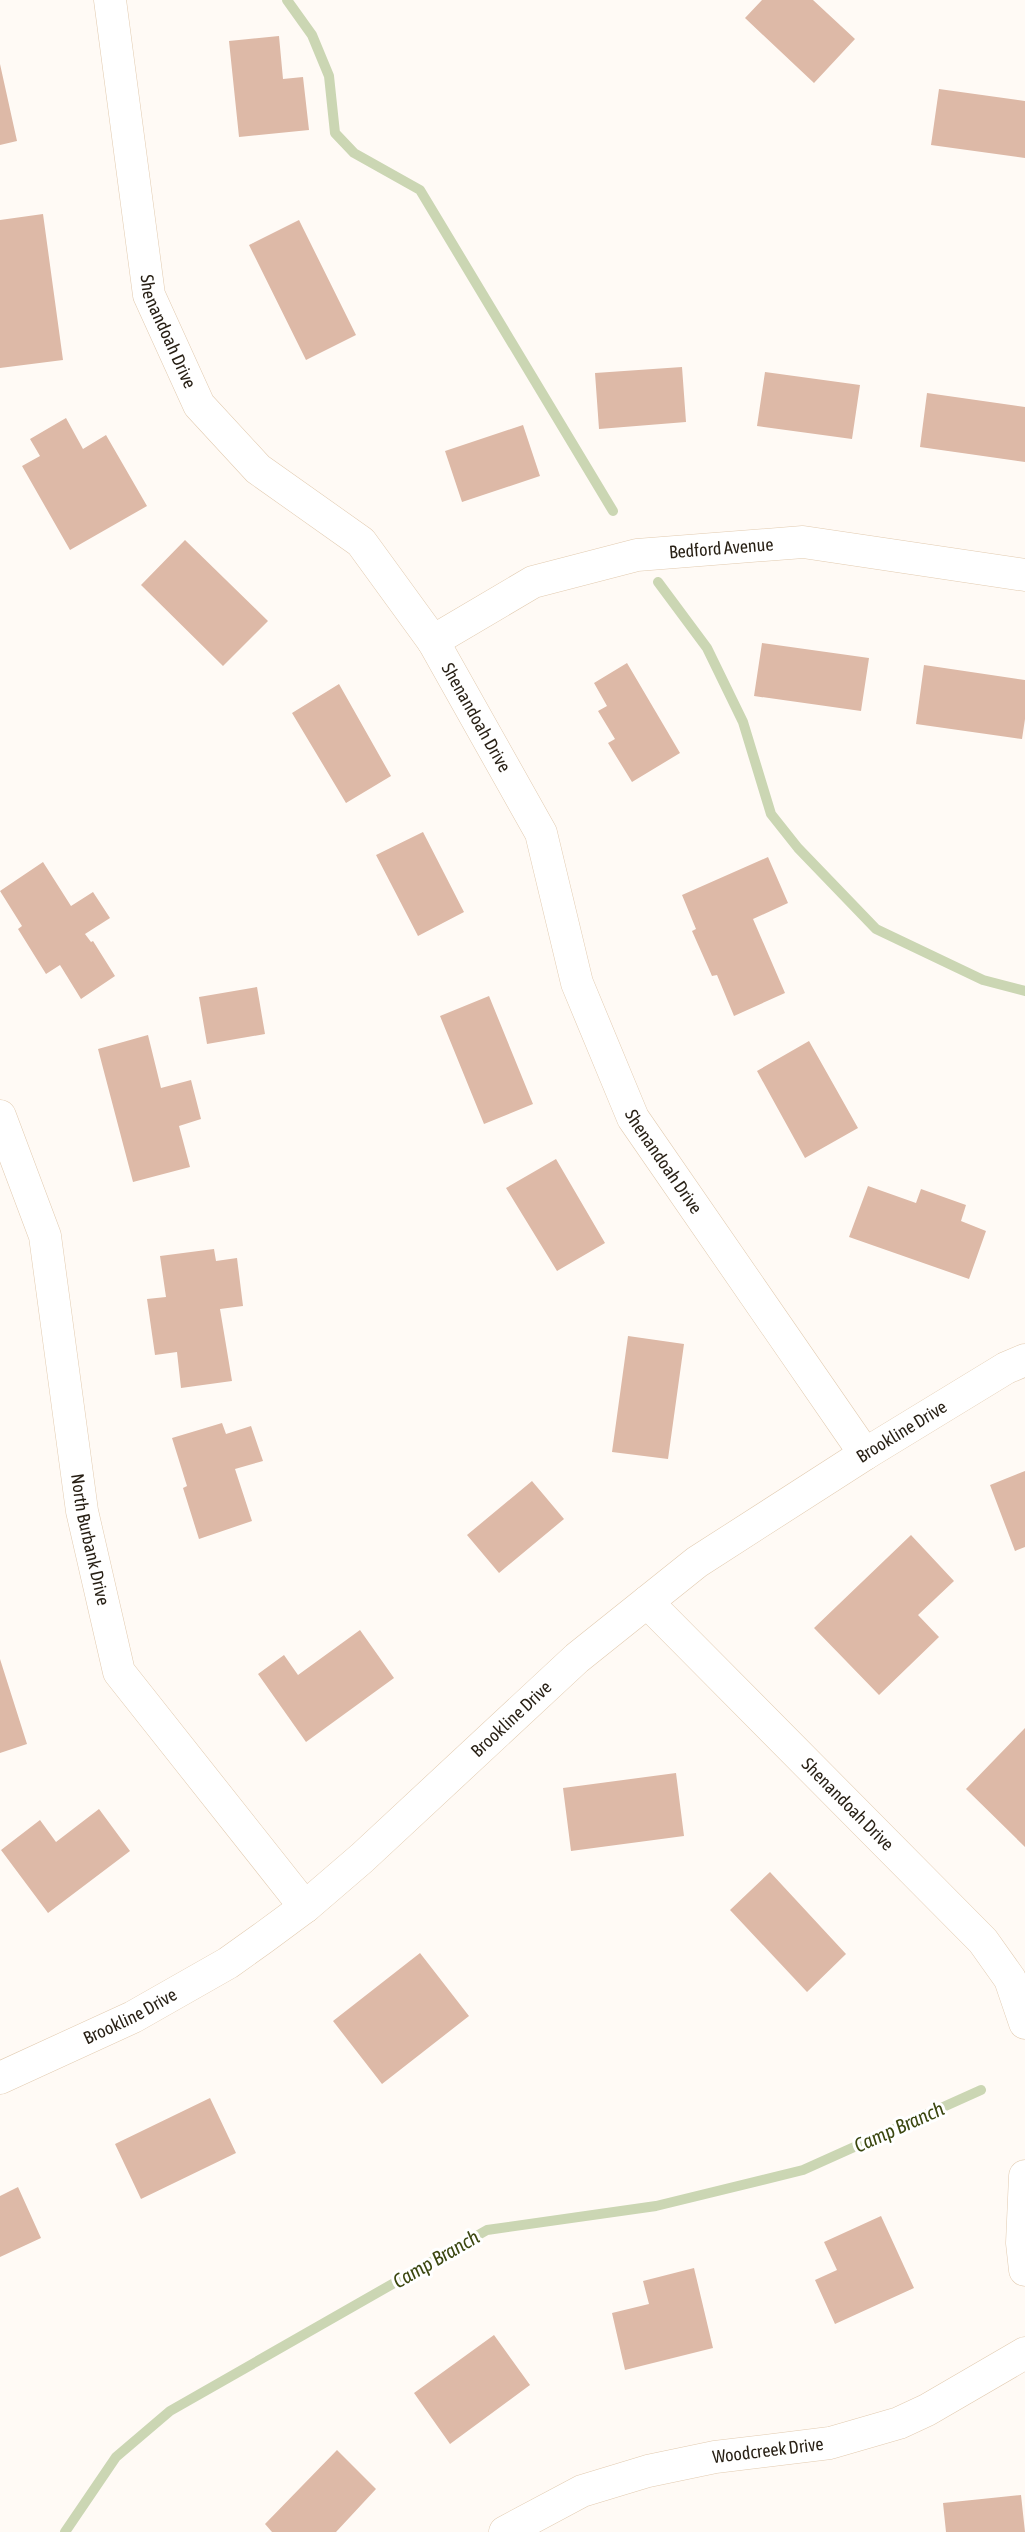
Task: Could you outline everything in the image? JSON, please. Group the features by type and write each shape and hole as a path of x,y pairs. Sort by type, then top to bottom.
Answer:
{"street":[{"name":"Shenandoah Drive","path":"110,0 149,295 199,405 258,469 361,542 433,641 541,833 576,982 633,1118 865,1454"},
{"name":"Bedford Avenue","path":"433,641 533,582 637,555 803,542 1025,575"},
{"name":"North Burbank Drive","path":"0,1116 45,1236 82,1511 119,1672 305,1907"},
{"name":"Brookline Drive","path":"0,2078 133,2017 228,1963 305,1907 412,1813 541,1689 697,1562 865,1454 1006,1368 1025,1360"},
{"name":"Shenandoah Drive","path":"647,1602 983,1941 1010,1979 1025,2023"},
{"path":"1025,2176 1022,2243 1025,2270"},
{"name":"Woodcreek Drive","path":"505,2532 582,2491 648,2470 715,2457 830,2443 899,2423 927,2410 1025,2353"}],"building":[{"path":"762,0 813,0 855,39 814,83 745,18"},
{"path":"279,36 283,79 303,77 309,130 239,137 229,41"},
{"path":"0,64 17,141 0,145"},
{"path":"939,89 1025,101 1025,158 931,145"},
{"path":"43,214 63,360 0,368 0,220"},
{"path":"299,220 356,335 306,360 249,245"},
{"path":"682,367 686,422 599,429 595,373"},
{"path":"765,372 860,385 852,439 757,426"},
{"path":"927,393 1025,407 1025,462 920,447"},
{"path":"66,418 83,449 106,435 147,506 70,550 22,466 40,456 30,439"},
{"path":"523,425 540,476 462,502 445,451"},
{"path":"185,540 268,621 223,666 141,585"},
{"path":"762,643 869,658 861,711 754,696"},
{"path":"627,663 680,753 632,782 608,743 615,739 598,711 607,706 594,683"},
{"path":"924,665 1025,680 1025,719 1022,739 916,724"},
{"path":"339,684 391,776 346,803 292,713"},
{"path":"423,832 464,912 418,936 376,855"},
{"path":"768,857 788,903 753,919 785,993 734,1016 717,975 712,976 692,931 696,929 682,895"},
{"path":"43,862 71,906 93,892 110,918 85,934 91,942 93,941 115,976 81,999 60,965 46,974 18,929 22,926 0,891"},
{"path":"257,987 265,1034 207,1044 199,997"},
{"path":"489,996 533,1104 484,1124 440,1016"},
{"path":"148,1035 161,1088 191,1080 201,1119 179,1126 190,1167 133,1182 98,1049"},
{"path":"809,1041 858,1128 805,1158 757,1071"},
{"path":"556,1159 605,1243 557,1271 506,1188"},
{"path":"868,1186 916,1203 921,1189 966,1205 961,1221 986,1231 969,1279 849,1237"},
{"path":"214,1249 216,1261 237,1258 243,1306 220,1309 232,1381 181,1388 177,1352 155,1355 147,1299 166,1297 160,1256"},
{"path":"628,1336 684,1344 668,1459 612,1452"},
{"path":"222,1423 226,1434 251,1426 263,1461 235,1469 252,1521 199,1539 183,1488 187,1486 172,1438"},
{"path":"1025,1471 1025,1547 1015,1551 990,1485"},
{"path":"532,1481 564,1519 499,1573 467,1535"},
{"path":"911,1535 954,1581 918,1615 939,1637 879,1695 814,1628"},
{"path":"360,1630 394,1678 306,1742 258,1674 284,1655 298,1675"},
{"path":"0,1659 27,1744 0,1753"},
{"path":"1025,1728 1025,1847 966,1789"},
{"path":"676,1773 684,1836 571,1851 563,1788"},
{"path":"99,1809 130,1851 48,1913 1,1850 40,1820 56,1842"},
{"path":"770,1872 846,1954 807,1992 730,1910"},
{"path":"420,1953 469,2016 382,2084 333,2021"},
{"path":"210,2098 236,2153 141,2199 115,2144"},
{"path":"18,2187 41,2238 0,2257 0,2196"},
{"path":"881,2216 914,2288 835,2324 815,2280 837,2270 824,2242"},
{"path":"694,2268 713,2348 625,2370 612,2313 649,2304 643,2281"},
{"path":"494,2335 530,2385 450,2444 414,2393"},
{"path":"337,2450 376,2489 336,2532 272,2532 265,2524"},
{"path":"1021,2495 1025,2532 946,2532 943,2503"}],"waterway":[{"path":"287,0 312,35 329,76 335,133 354,153 420,190 613,511"},
{"path":"658,582 707,648 743,722 771,814 798,848 876,929 983,980 1025,991"},
{"name":"Camp Branch","path":"65,2532 116,2457 170,2411 487,2230 656,2206 803,2170 981,2090"}]}
